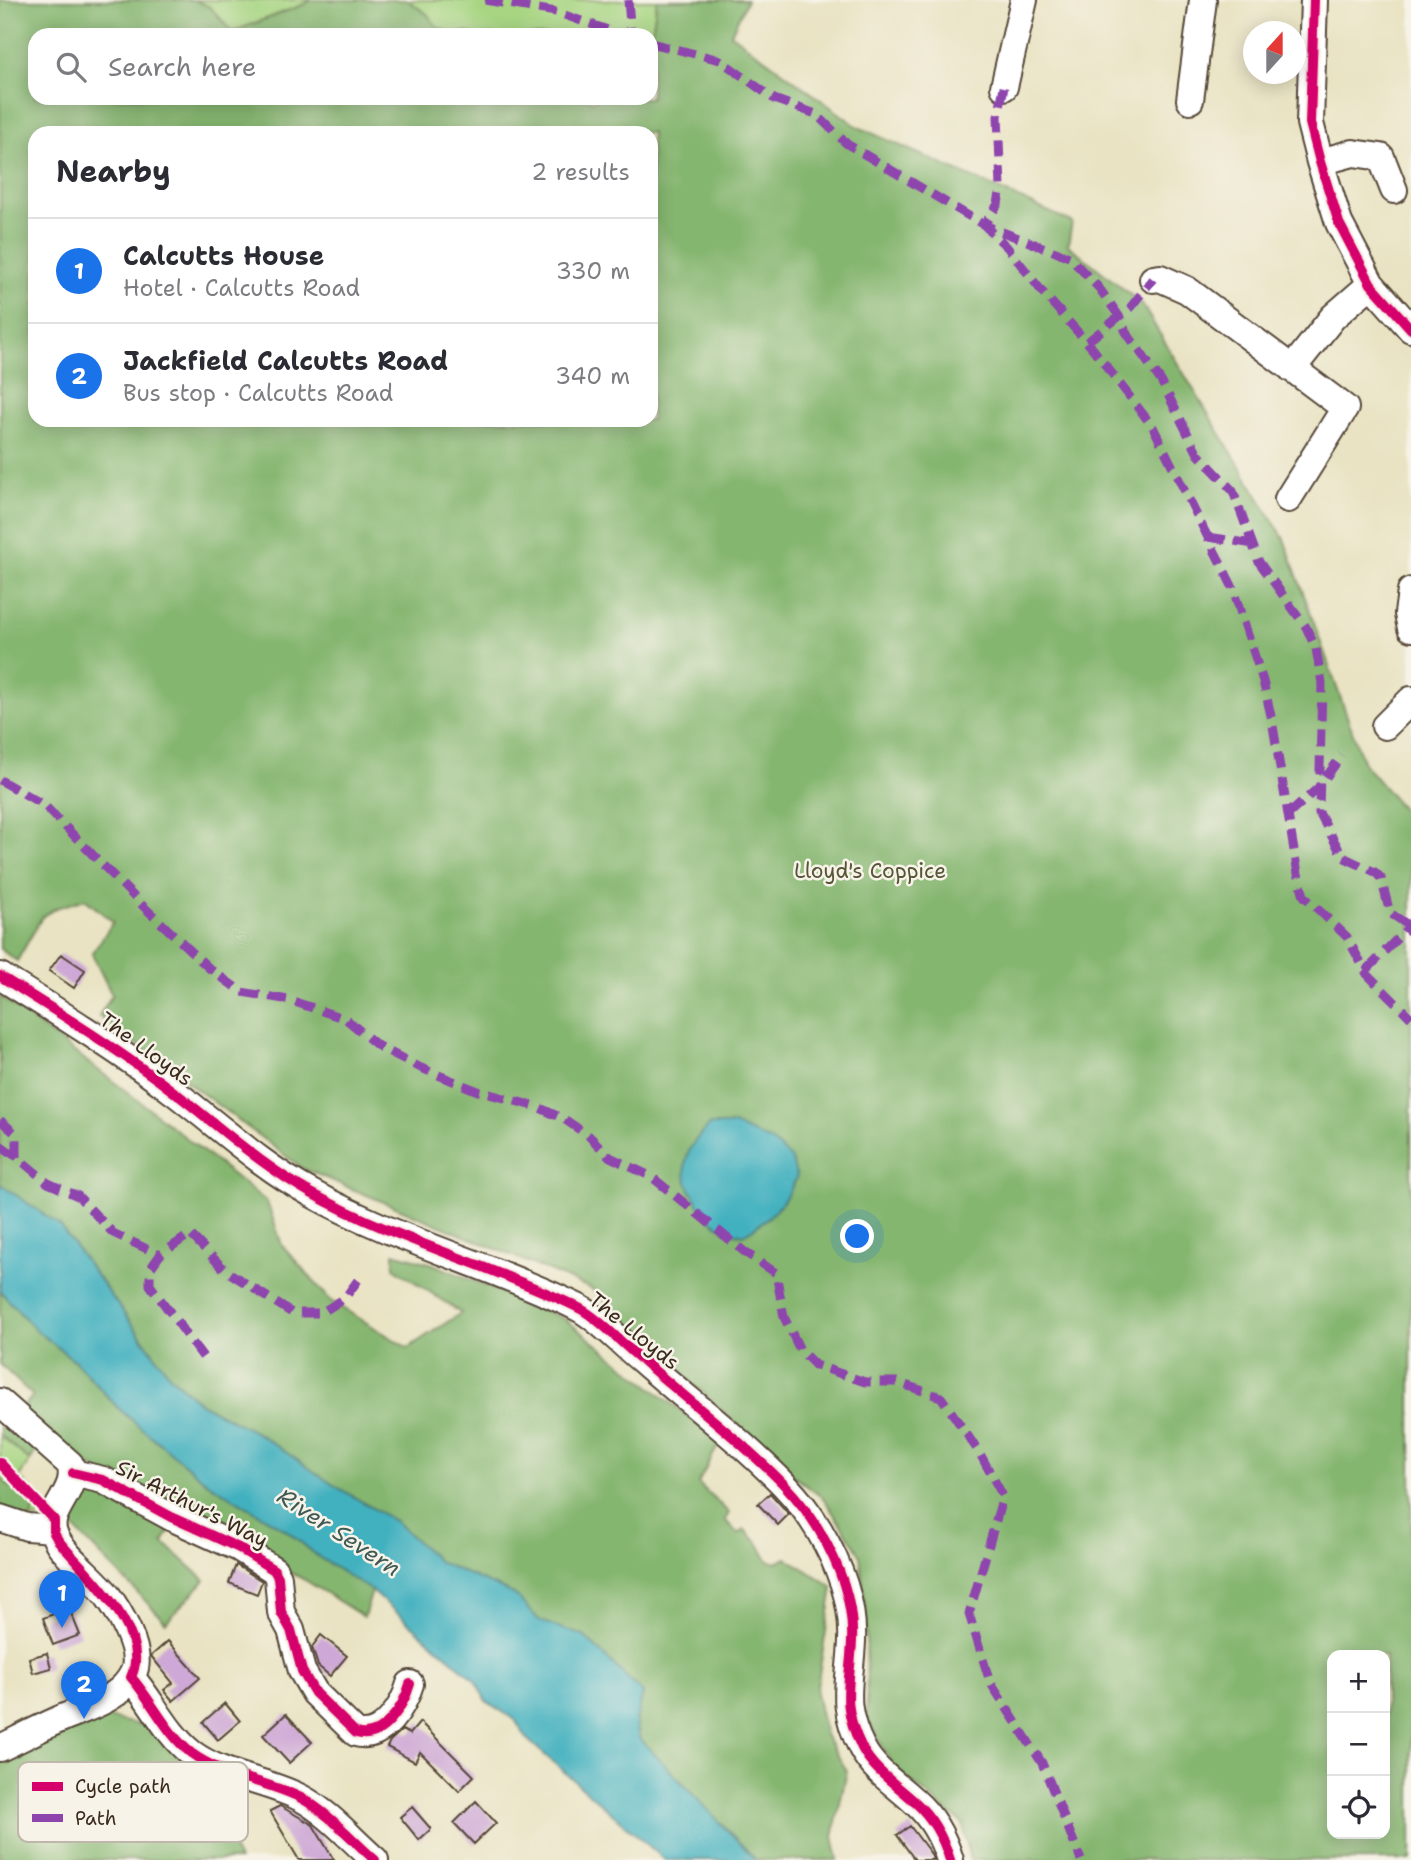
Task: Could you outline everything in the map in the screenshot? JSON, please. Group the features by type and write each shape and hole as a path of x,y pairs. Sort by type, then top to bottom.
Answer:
{"street":[{"path":"1004,87 1024,0"},
{"path":"1190,100 1203,0"},
{"path":"1314,0 1310,123 1320,162 1339,223 1371,285 1411,329"},
{"path":"1320,162 1353,153 1381,157 1394,190"},
{"path":"1153,279 1160,278 1187,290 1345,408 1288,499"},
{"path":"1292,369 1333,317 1371,285"},
{"path":"1411,592 1408,614 1411,628"},
{"path":"1385,726 1411,700"},
{"name":"The Lloyds","path":"0,976 81,1025 176,1094 264,1164 313,1195 581,1309 779,1479 795,1494 839,1566 849,1601 853,1639 847,1682 848,1714 863,1751 886,1779 932,1819 950,1860"},
{"path":"0,1402 70,1464 73,1472 69,1489 54,1520 53,1529 71,1557 106,1593 118,1610 134,1646 136,1667 122,1688 105,1699 0,1748"},
{"name":"Sir Arthur's Way","path":"73,1472 103,1480 173,1518 239,1548 274,1570 278,1577 281,1612 291,1630 302,1671 315,1693 356,1733 373,1733 382,1727 400,1709 410,1684"},
{"path":"0,1518 27,1527 53,1529"},
{"path":"131,1677 166,1726 192,1754 207,1762"},
{"path":"248,1779 300,1798 318,1810 375,1860"}],"green space":[{"name":"Lloyd's Coppice","path":"0,0 194,0 210,7 228,28 28,28 28,105 658,105 658,28 653,28 657,0 747,0 731,34 858,127 1072,222 1068,245 1141,303 1284,539 1364,764 1411,819 1411,1860 970,1860 963,1824 895,1769 867,1718 866,1617 860,1554 824,1499 785,1469 592,1289 302,1168 99,1016 112,995 92,954 113,922 85,899 56,908 42,917 17,961 0,949"},
{"path":"194,0 311,0 242,28 228,28 210,7"},
{"name":"Lloyd's Coppice","path":"311,0 407,0 427,14 439,28 242,28"},
{"path":"407,0 657,0 653,28 439,28 427,14"},
{"path":"0,996 267,1202 282,1245 331,1301 408,1348 461,1313 394,1268 394,1253 433,1264 565,1319 720,1442 698,1483 729,1513 725,1520 738,1534 745,1530 759,1544 768,1561 776,1563 787,1558 833,1587 816,1693 825,1735 847,1771 833,1836 838,1860 756,1860 639,1738 636,1721 643,1693 584,1636 540,1621 514,1594 439,1562 396,1522 332,1484 262,1436 200,1403 171,1377 59,1225 0,1184"},
{"path":"0,1291 36,1330 75,1361 118,1408 208,1483 286,1530 320,1558 372,1591 364,1617 305,1580 79,1460 21,1409 33,1396 0,1364"},
{"path":"0,1418 37,1449 30,1461 0,1435"},
{"path":"0,1435 30,1461 19,1477 45,1505 41,1516 36,1520 0,1478"},
{"path":"0,1478 35,1507 30,1520 0,1514"},
{"path":"88,1482 170,1530 163,1542 205,1580 166,1622 66,1520 87,1492"},
{"path":"100,1716 158,1729 187,1762 18,1762 18,1842 229,1842 239,1860 0,1860 0,1758"}],"water":[{"path":"710,1125 734,1125 771,1141 791,1158 797,1177 787,1196 775,1210 744,1235 728,1231 716,1224 696,1201 687,1182 685,1166 688,1154 697,1138"},
{"name":"River Severn","path":"0,1184 59,1225 171,1377 200,1403 262,1436 332,1484 396,1522 439,1562 514,1594 540,1621 584,1636 643,1693 636,1721 639,1738 756,1860 665,1860 528,1740 515,1720 486,1701 475,1680 372,1591 320,1558 286,1530 208,1483 118,1408 75,1361 36,1330 0,1291"}],"building":[{"path":"61,954 85,970 74,988 49,971"},
{"path":"770,1493 789,1514 778,1525 758,1504"},
{"path":"236,1565 262,1581 257,1594 229,1583"},
{"path":"69,1608 80,1635 53,1645 43,1618"},
{"path":"321,1635 347,1656 330,1676 318,1666 312,1647"},
{"path":"168,1641 200,1678 173,1701 164,1690 173,1683 151,1656"},
{"path":"47,1653 51,1668 33,1673 29,1658"},
{"path":"225,1703 240,1721 218,1740 203,1722"},
{"path":"286,1714 312,1742 289,1763 263,1735"},
{"path":"420,1722 474,1776 459,1791 420,1752 415,1762 387,1747 402,1730 410,1734"},
{"path":"476,1801 496,1823 474,1844 454,1823"},
{"path":"280,1806 313,1825 334,1860 299,1860 270,1811"},
{"path":"412,1807 431,1829 419,1840 400,1817"},
{"path":"910,1826 933,1860 915,1860 897,1835"}],"marked path":[{"path":"485,0 556,12 602,28"},
{"path":"628,0 630,28"},
{"path":"658,45 720,60 774,99 816,114 847,144 984,225 1007,247 1093,349 1153,427 1232,586 1263,681 1304,896 1347,937 1367,974 1411,1018"},
{"path":"1004,87 998,116 1001,187 998,204 984,225 1069,257 1099,288 1161,381 1198,454 1233,491 1259,562 1306,627 1316,649 1322,683 1319,813 1343,857 1375,872 1381,878 1390,913 1411,927"},
{"path":"1087,342 1130,308 1153,279"},
{"path":"1208,537 1253,544"},
{"path":"1288,815 1319,787 1342,755"},
{"path":"0,780 44,805 142,905 210,969 242,992 289,1000 346,1019 378,1046 421,1068 478,1091 538,1107 564,1119 589,1136 610,1157 652,1177 746,1253 776,1273 784,1317 800,1350 815,1365 865,1382 896,1382 941,1397 979,1452 1003,1496 969,1614 990,1682 1042,1763 1081,1860"},
{"path":"1366,971 1411,924"},
{"path":"0,1120 17,1135 17,1157 48,1183 78,1196 113,1233 160,1255"},
{"path":"0,1145 17,1157"},
{"path":"203,1357 150,1285 150,1269 160,1255 190,1234 225,1270 292,1313 321,1313 345,1298 358,1280"}],"cycle path":[{"path":"1314,0 1310,123 1320,162 1339,223 1371,284 1411,329"},
{"path":"0,976 135,1063 259,1159 311,1193 376,1225 511,1278 585,1311 763,1464 811,1518 833,1556 844,1584 852,1626 849,1707 855,1733 862,1748 879,1771 915,1802 932,1821 950,1860"},
{"path":"0,1463 54,1520 54,1533 58,1540 113,1603 133,1640 135,1659 131,1677 182,1745 205,1762"},
{"path":"73,1473 103,1480 173,1518 239,1548 274,1570 278,1577 281,1612 291,1630 302,1671 315,1693 356,1733 366,1734 383,1727 403,1702 410,1684"},
{"path":"248,1779 288,1792 311,1804 375,1860"}],"place":[{"name":"Calcutts House","path":"62,1628"},
{"name":"Jackfield Calcutts Road","path":"84,1719"}]}
